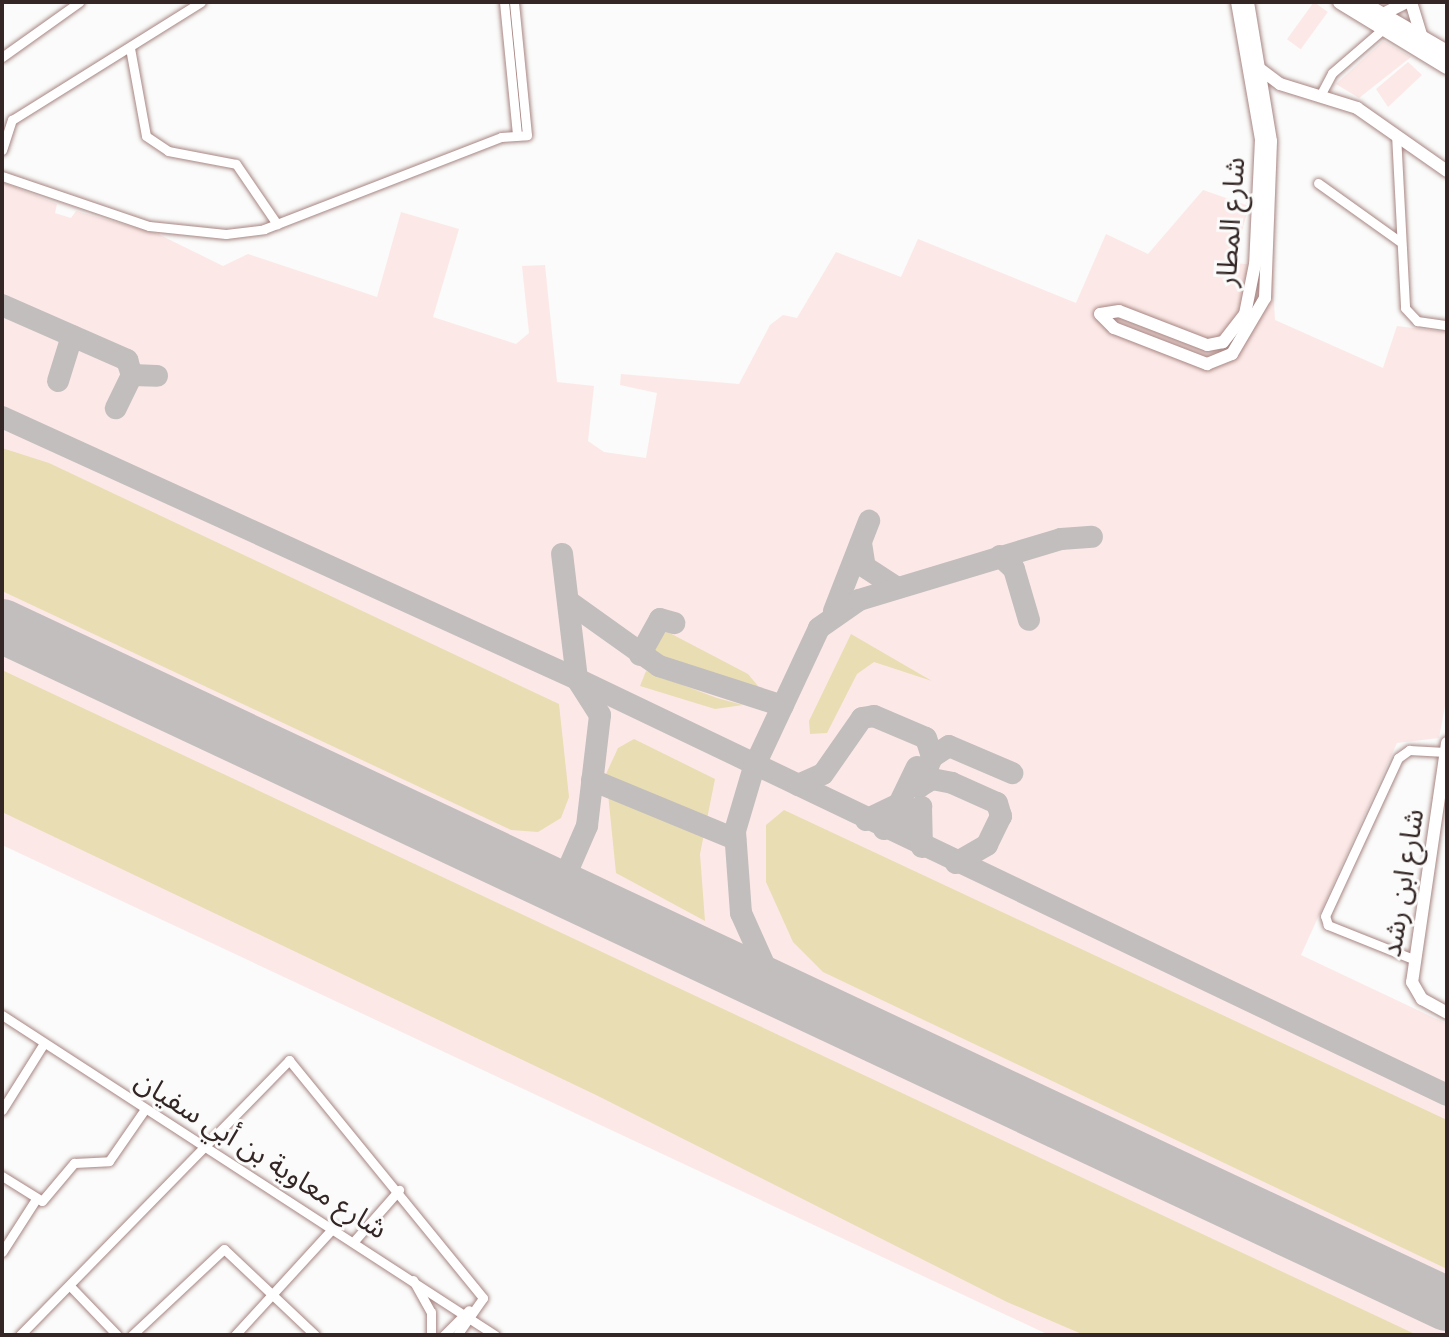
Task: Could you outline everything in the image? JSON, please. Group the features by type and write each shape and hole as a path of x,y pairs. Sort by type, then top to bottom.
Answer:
{"main road":[{"path":"1340,2 1447,52"},
{"path":"1361,2 1382,22 1447,67"}],"street":[{"path":"2,57 79,2"},
{"path":"2,150 12,120 201,2"},
{"path":"504,2 522,135"},
{"path":"514,2 522,135"},
{"name":"شارع المطار","path":"1237,2 1261,139 1262,256 1265,298 1227,359 1207,364 1114,328 1100,314 1119,311 1207,345 1223,342 1247,324 1262,256 1271,141 1248,2"},
{"path":"1322,92 1332,73 1382,22 1409,2 1422,38"},
{"path":"130,48 146,136 168,151 236,164 277,224"},
{"path":"1257,66 1280,84 1322,92 1396,134 1447,171"},
{"path":"1396,134 1399,241 1409,317 1447,325"},
{"path":"2,176 165,229 226,234 277,224 522,135"},
{"path":"1318,183 1399,241"},
{"path":"1254,282 1257,300 1265,298"},
{"path":"1413,959 1328,925 1325,916 1398,758 1409,750 1446,748"},
{"name":"شارع ابن رشد","path":"1446,748 1444,801 1413,959 1416,991 1447,1013"},
{"name":"شارع معاوية بن أبي سفيان","path":"2,1015 202,1146 335,1226 495,1335"},
{"path":"2,1110 44,1043"},
{"path":"20,1335 71,1287 202,1146 289,1060 399,1190 483,1298 475,1305 457,1335"},
{"path":"2,1176 36,1199 46,1198 74,1163 109,1161 145,1109"},
{"path":"355,1240 399,1190"},
{"path":"2,1252 36,1199"},
{"path":"235,1335 335,1226"},
{"path":"132,1335 224,1249 277,1292 315,1335"},
{"path":"411,1277 431,1312 431,1335"},
{"path":"71,1287 117,1335"},
{"path":"444,1335 468,1315"}],"shaded area":[{"path":"1314,2 1328,12 1301,49 1287,39"},
{"path":"1383,41 1411,57 1359,98 1336,84"},
{"path":"1408,62 1422,75 1388,107 1376,89"},
{"path":"2,182 57,204 55,213 71,218 76,211 158,234 223,266 248,254 377,297 401,212 459,229 433,317 516,344 529,333 522,266 545,265 557,382 594,386 588,441 604,452 646,458 657,393 620,385 621,374 739,384 770,325 783,315 797,318 836,252 901,277 918,239 1076,303 1106,234 1148,254 1203,190 1249,206 1233,263 1272,266 1275,320 1383,368 1397,326 1447,332 1447,696 1439,738 1397,743 1301,955 1447,1024 1447,1335 1049,1335 2,845"},
{"path":"2,448 49,463 559,704 569,797 561,818 538,832 511,830 2,591"},
{"path":"662,629 748,674 758,686 750,698 734,698 657,668 649,661"},
{"path":"851,634 932,681 874,662 857,674 827,733 810,734 809,721"},
{"path":"2,670 1417,1335 1084,1335 1007,1302 596,1095 2,812"},
{"path":"646,671 743,705 715,709 640,686"},
{"path":"634,739 715,779 700,854 705,921 616,873 606,774 618,748"},
{"path":"784,810 1447,1120 1447,1269 823,972 793,942 766,882 766,825"}],"taxiway":[{"path":"2,305 127,360 132,375 116,408"},
{"path":"58,381 72,336"},
{"path":"132,375 157,376"},
{"path":"2,417 577,679 1447,1095"},
{"path":"834,611 869,521"},
{"path":"775,989 741,913 735,831 754,767 819,628 859,600 1061,539 1092,537"},
{"path":"861,543 865,567 897,588"},
{"path":"560,888 587,826 600,715 577,679 562,554"},
{"path":"1000,556 1014,569 1029,620"},
{"path":"572,604 659,666 783,706"},
{"path":"640,655 660,619 674,623"},
{"path":"798,785 823,774 862,718 874,716 926,738 932,757 919,787 932,779 952,783 997,803 1001,816 987,845 956,863"},
{"path":"932,757 949,746 1012,773"},
{"path":"866,820 899,804 917,767"},
{"path":"592,780 735,839"},
{"path":"884,829 907,822 921,807 922,847"}],"runway":[{"path":"2,626 1447,1304"}]}
